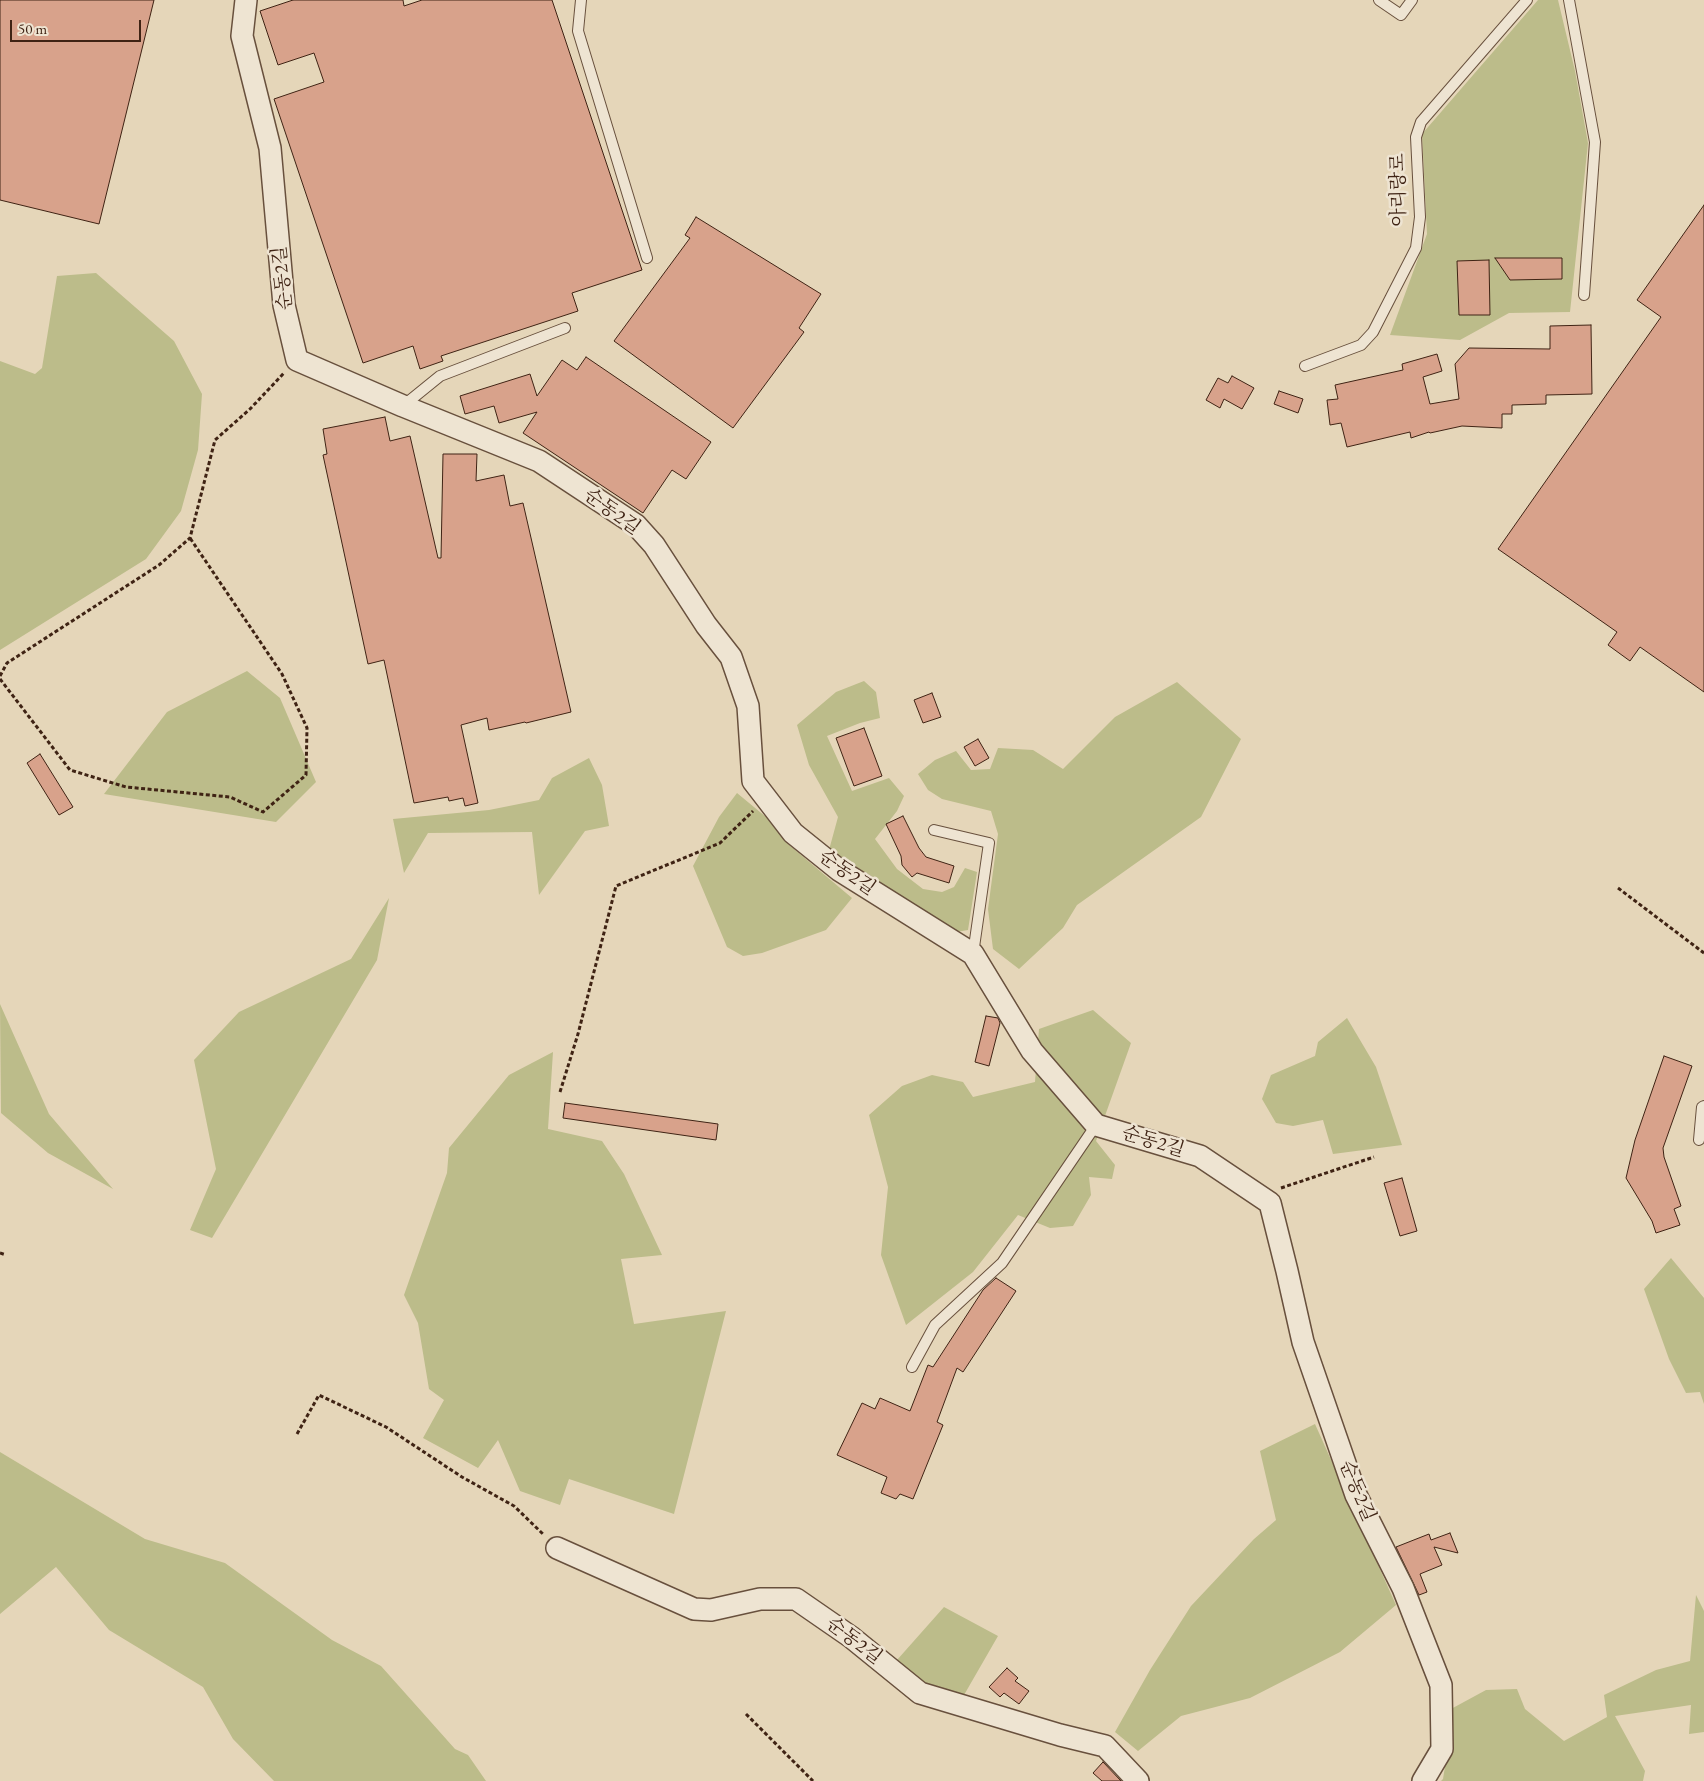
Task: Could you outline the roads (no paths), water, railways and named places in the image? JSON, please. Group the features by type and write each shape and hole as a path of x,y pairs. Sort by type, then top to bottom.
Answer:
{"street":[{"name":"순동2길","path":"246,0 242,36 270,148 284,305 297,360 403,406 539,461 636,525 654,545 706,624 731,657 748,706 753,781 793,833 839,870 973,954 1032,1051 1096,1125 1200,1156 1270,1203 1303,1342 1356,1495 1403,1588 1441,1685 1442,1749 1423,1781"},
{"name":"순동2길","path":"557,1548 694,1609 711,1610 760,1599 796,1599 851,1636 920,1693 1060,1735 1105,1746 1138,1781"}],"lane":[{"path":"581,0 578,31 647,258"},
{"path":"1379,0 1401,14 1412,0"},
{"name":"아리랑로","path":"1305,366 1361,345 1373,332 1416,248 1420,217 1416,137 1421,122 1527,0"},
{"path":"1569,0 1595,142 1584,295"},
{"path":"403,406 440,376 565,328"},
{"path":"934,830 989,843 973,954"},
{"path":"1699,1140 1702,1107 1704,1106"},
{"path":"912,1367 935,1325 1002,1263 1096,1125"}]}
